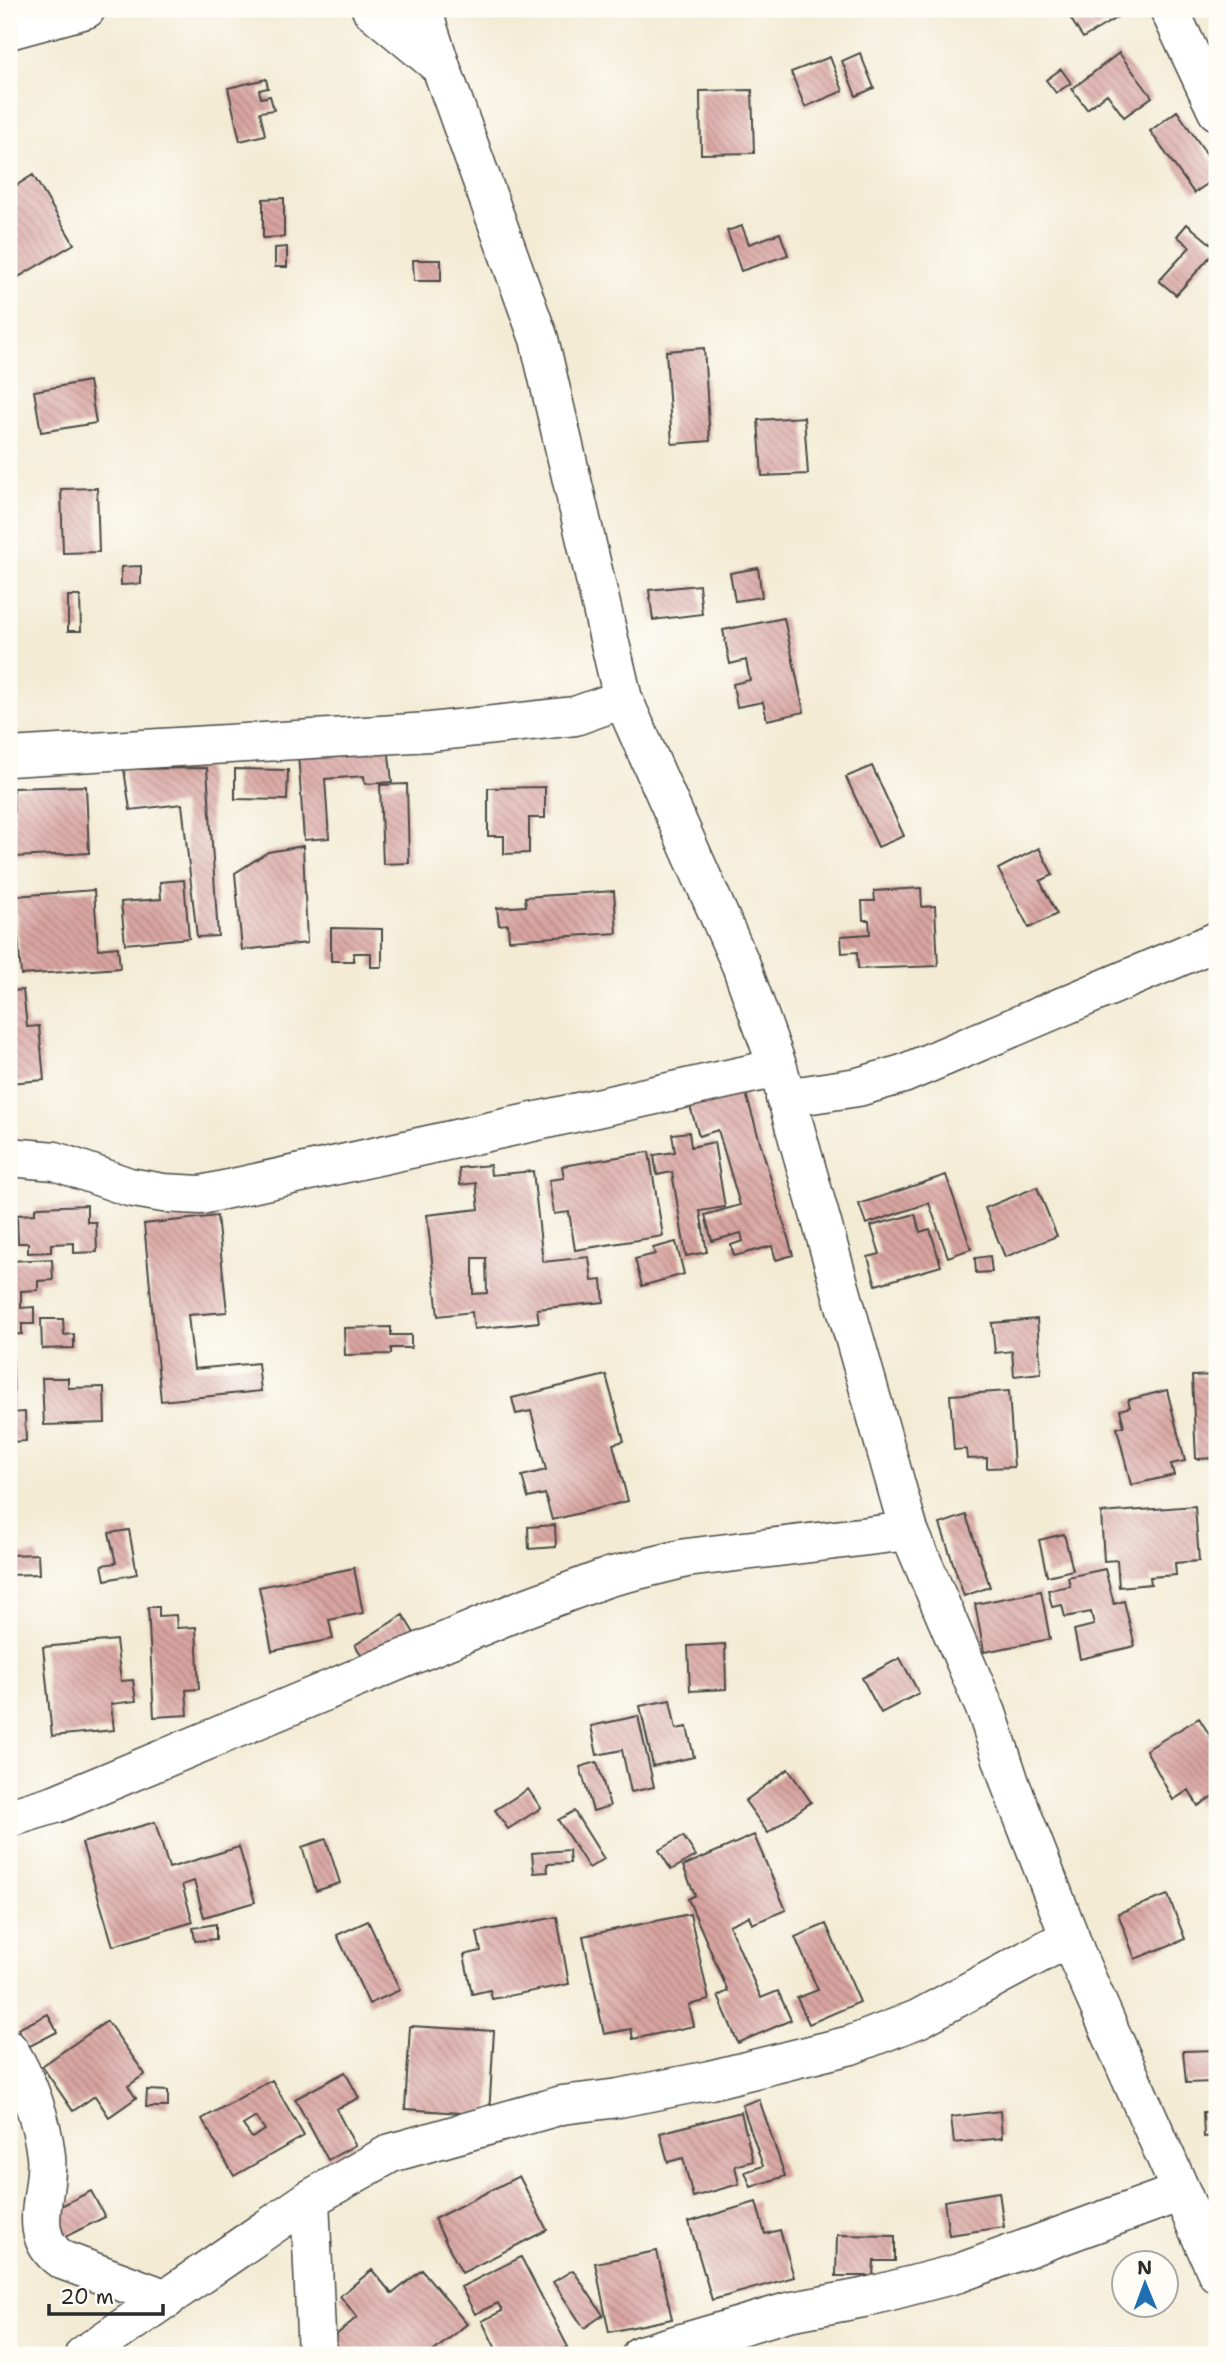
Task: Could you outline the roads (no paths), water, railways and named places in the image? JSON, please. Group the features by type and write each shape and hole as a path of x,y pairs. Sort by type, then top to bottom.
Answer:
{"street":[{"path":"9,30 86,9"},
{"path":"372,9 441,67"},
{"path":"422,9 538,339 623,699 741,965 781,1083 909,1531 987,1713 1011,1786 1070,1937 1217,2273"},
{"path":"1169,9 1217,111"},
{"path":"9,757 430,732 575,716 623,699"},
{"path":"9,1157 55,1161 128,1186 163,1194 201,1195 781,1083 858,1087 903,1074 1217,942"},
{"path":"9,1818 55,1804 525,1608 609,1577 686,1558 909,1531"},
{"path":"84,2355 310,2199 391,2154 562,2105 619,2098 710,2080 851,2045 918,2019 1070,1937"},
{"path":"9,2050 18,2065 41,2124 46,2158 41,2227 50,2252 62,2260 167,2299"},
{"path":"641,2355 788,2312 863,2298 959,2273 1181,2192"},
{"path":"310,2199 317,2355"}]}
